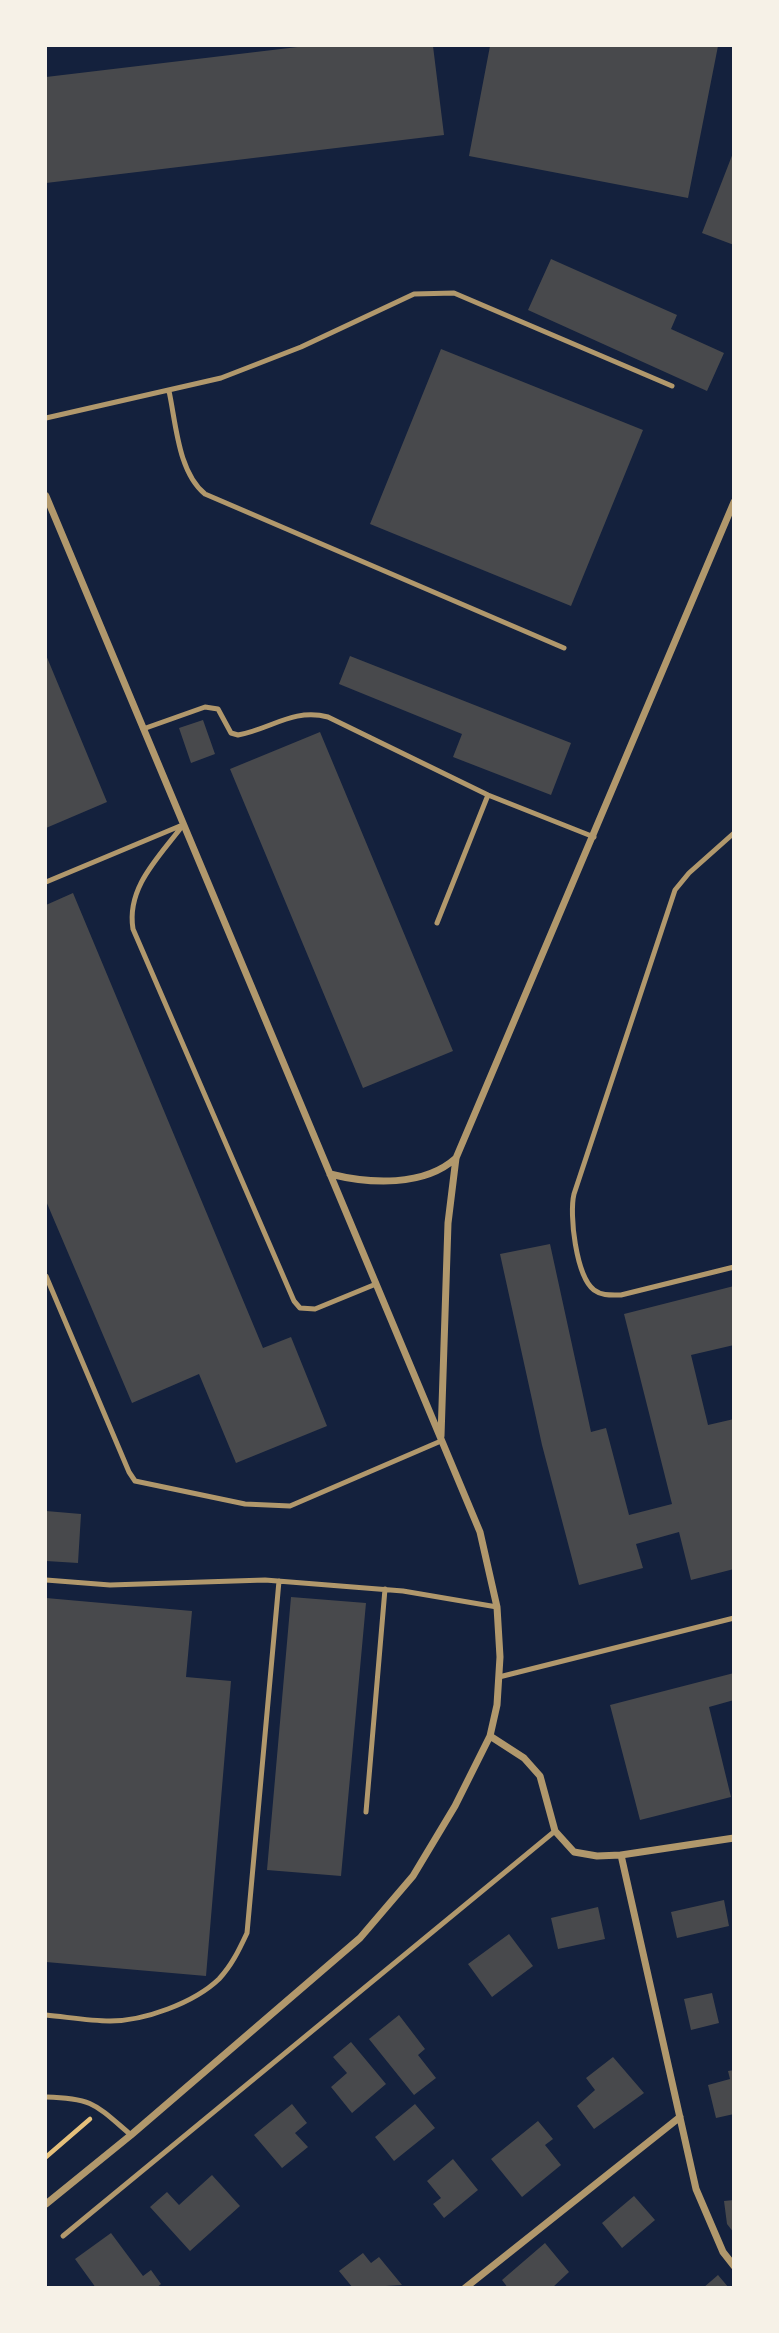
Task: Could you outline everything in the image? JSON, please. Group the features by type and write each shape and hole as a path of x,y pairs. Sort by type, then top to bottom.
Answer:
{"street":[{"path":"46,496 480,1532 497,1607 499,1677 490,1736 455,1806 413,1876 359,1938 131,2135 46,2204"},
{"path":"441,1441 448,1223 456,1158 594,837 733,502"},
{"path":"331,1174 369,1181 411,1178 443,1170 456,1158"},
{"path":"490,1736 524,1758 540,1776 555,1831 575,1852 597,1856 621,1855 733,1838"},
{"path":"621,1855 696,2189 723,2252 733,2266"},
{"path":"465,2287 680,2117"}],"lane":[{"path":"46,418 221,378 301,347 414,295 435,292 454,293 672,386"},
{"path":"169,391 187,468 205,494 564,648"},
{"path":"143,729 205,707 218,709 231,733 238,735 289,716 314,713 328,717 488,795 594,837"},
{"path":"437,923 488,795"},
{"path":"46,882 183,825"},
{"path":"183,825 136,889 131,902 133,929 294,1301 300,1308 315,1309 376,1284"},
{"path":"733,832 689,873 675,890 574,1194 571,1216 584,1276 592,1289 604,1295 621,1295 733,1267"},
{"path":"46,1276 135,1481 244,1504 290,1506 441,1441"},
{"path":"46,1580 110,1585 279,1580 385,1589 497,1607"},
{"path":"46,2015 112,2022 145,2015 190,1999 218,1980 235,1959 247,1933 279,1580"},
{"path":"366,1812 385,1589"},
{"path":"499,1677 733,1618"},
{"path":"62,2236 555,1831"},
{"path":"46,2097 77,2098 101,2109 131,2135"}],"path":[{"path":"46,2157 101,2109"}],"building":[{"path":"306,46 433,46 444,135 46,183 46,77"},
{"path":"490,46 718,46 688,198 469,156"},
{"path":"734,153 734,245 702,233"},
{"path":"551,259 677,315 671,329 724,353 707,391 528,310"},
{"path":"441,349 643,430 571,606 370,524"},
{"path":"46,655 107,802 46,828"},
{"path":"350,656 571,743 551,795 453,757 462,734 339,684"},
{"path":"203,720 215,754 191,763 179,728"},
{"path":"320,732 453,1051 363,1088 230,769"},
{"path":"73,893 263,1348 291,1337 327,1426 236,1463 199,1374 132,1403 46,1201 46,905"},
{"path":"550,1244 591,1432 606,1428 629,1515 672,1504 624,1314 734,1286 734,1345 691,1355 708,1425 734,1419 734,1569 691,1580 679,1532 636,1544 643,1568 579,1585 542,1445 500,1254"},
{"path":"46,1511 81,1514 78,1563 46,1561"},
{"path":"291,1597 366,1603 341,1876 267,1870"},
{"path":"46,1598 192,1611 186,1677 231,1681 206,1976 46,1962"},
{"path":"734,1673 734,1700 709,1707 731,1797 640,1820 610,1705"},
{"path":"724,1900 729,1926 677,1938 671,1912"},
{"path":"598,1907 605,1939 558,1949 551,1918"},
{"path":"509,1934 533,1966 492,1997 468,1964"},
{"path":"712,1993 719,2023 691,2030 684,1999"},
{"path":"399,2015 425,2049 418,2055 436,2078 414,2095 369,2039"},
{"path":"351,2042 386,2084 352,2113 331,2087 347,2073 333,2057"},
{"path":"613,2057 644,2093 594,2129 577,2106 595,2090 586,2078"},
{"path":"734,2070 734,2114 716,2118 708,2085 730,2079 728,2071"},
{"path":"292,2104 307,2123 295,2133 308,2147 282,2168 254,2135"},
{"path":"415,2104 435,2128 394,2161 375,2137"},
{"path":"538,2121 553,2139 545,2145 561,2165 522,2197 491,2159"},
{"path":"453,2159 478,2190 444,2218 433,2204 441,2198 427,2181"},
{"path":"212,2175 240,2206 190,2251 150,2207 167,2192 179,2205"},
{"path":"634,2196 655,2220 622,2248 602,2223"},
{"path":"734,2200 734,2233 727,2224 724,2201"},
{"path":"111,2233 143,2276 151,2270 161,2284 156,2288 96,2288 75,2259"},
{"path":"545,2243 569,2272 552,2288 508,2288 502,2280"},
{"path":"363,2253 371,2263 379,2257 402,2285 353,2288 339,2271"},
{"path":"718,2275 729,2288 703,2288"}]}
